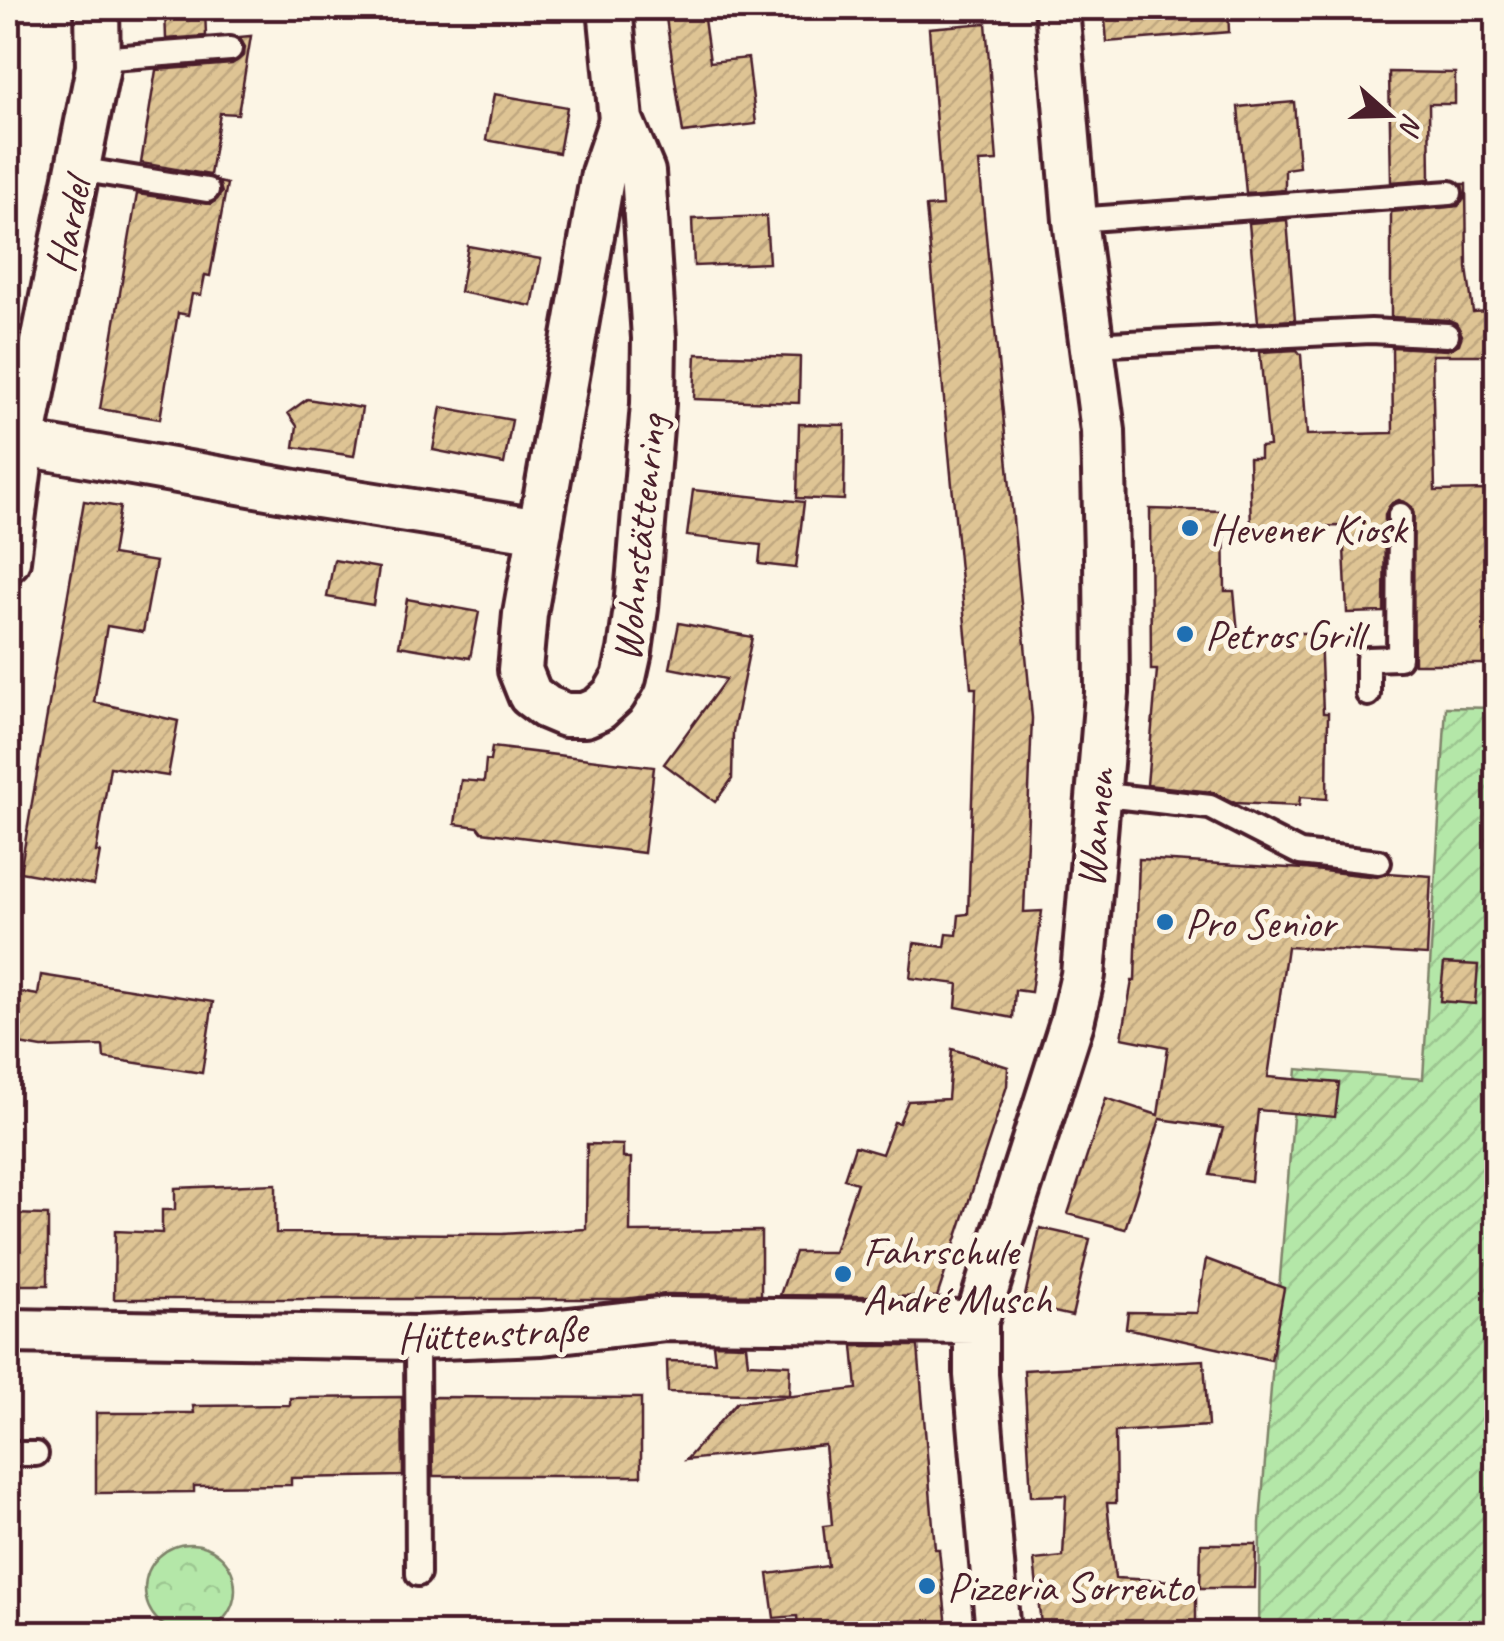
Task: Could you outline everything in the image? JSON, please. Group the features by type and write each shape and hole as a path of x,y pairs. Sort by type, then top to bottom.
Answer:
{"street":[{"name":"Hardel","path":"8,560 15,442 78,169 98,58 98,8"},
{"name":"Wohnstättenring","path":"610,8 621,120 643,172 654,338 653,404 630,651 624,678 599,709 585,715 565,714 546,708 530,695 520,670 525,614 603,173 621,120"},
{"name":"Wannen","path":"998,1634 976,1375 976,1322 1072,1022 1083,976 1107,693 1103,432 1076,220 1057,8"},
{"path":"15,442 318,496 540,530"},
{"name":"Hüttenstraße","path":"8,1331 417,1338 542,1333 666,1319 976,1322"}],"lane":[{"path":"98,58 230,49"},
{"path":"78,169 206,190"},
{"path":"1076,220 1450,194"},
{"path":"1090,345 1371,331 1446,335"},
{"path":"1368,694 1368,659 1400,658 1400,515"},
{"path":"1097,794 1210,807 1300,853 1379,862"},
{"path":"417,1338 418,1574"},
{"path":"8,1454 36,1454"}],"green space":[{"path":"1446,707 1496,708 1496,1633 1259,1634 1260,1523 1297,1069 1423,1079"},
{"path":"181,1544 199,1544 215,1551 228,1564 235,1589 228,1614 215,1627 199,1634 181,1634 165,1627 152,1614 145,1598 145,1580 152,1564 165,1551"}],"building":[{"path":"165,8 205,8 206,36 166,39"},
{"path":"1104,8 1228,8 1229,32 1107,42"},
{"path":"703,12 710,62 748,58 756,124 683,133 666,18"},
{"path":"986,23 997,161 979,162 1032,718 1024,912 1042,911 1031,992 1015,990 1013,1018 956,1007 958,984 910,978 914,943 945,947 947,934 957,935 959,915 968,914 976,688 971,688 926,207 942,206 929,28"},
{"path":"251,36 238,114 220,113 210,175 141,163 156,70 232,64 244,55 245,47 239,37"},
{"path":"1389,72 1455,73 1455,104 1429,104 1430,179 1391,182"},
{"path":"494,94 567,107 559,153 486,140"},
{"path":"1294,102 1299,167 1285,169 1285,190 1246,193 1238,107"},
{"path":"219,182 227,184 210,276 205,275 201,295 192,294 188,315 178,313 160,419 100,409 137,194 211,204 222,193"},
{"path":"1462,184 1466,184 1467,268 1473,312 1490,311 1490,355 1432,355 1435,491 1488,490 1489,664 1414,664 1412,507 1399,500 1385,514 1384,612 1347,613 1343,526 1251,528 1249,458 1260,458 1260,447 1269,446 1260,352 1297,350 1301,355 1307,435 1393,433 1392,347 1447,350 1459,344 1462,335 1456,323 1449,320 1391,317 1391,212 1458,206 1464,199"},
{"path":"766,216 769,263 694,266 692,219"},
{"path":"1287,220 1295,320 1258,322 1249,223"},
{"path":"468,246 541,259 532,306 460,292"},
{"path":"696,354 800,357 799,403 694,399"},
{"path":"307,399 362,408 354,456 294,447 297,426 288,413"},
{"path":"441,407 512,420 504,464 433,450"},
{"path":"799,424 845,425 844,500 797,498"},
{"path":"693,490 804,502 796,568 759,564 761,545 687,536"},
{"path":"84,501 120,507 112,555 156,562 143,632 107,626 94,702 178,721 168,776 110,767 94,885 20,872"},
{"path":"1150,509 1224,511 1225,591 1234,591 1238,633 1320,633 1323,713 1328,713 1327,799 1300,797 1299,806 1235,803 1212,792 1147,785 1157,670 1151,670"},
{"path":"334,560 379,568 373,605 327,597"},
{"path":"407,599 479,612 470,658 399,646"},
{"path":"679,623 752,637 733,732 732,779 715,802 664,764 726,679 670,668"},
{"path":"492,747 654,767 644,853 482,832 478,827 455,824 461,780 484,782"},
{"path":"1139,859 1377,877 1388,873 1431,876 1427,955 1287,947 1268,1077 1339,1083 1335,1117 1258,1110 1251,1181 1210,1175 1223,1128 1160,1119 1125,1229 1068,1214 1106,1098 1158,1115 1168,1047 1122,1038 1135,981"},
{"path":"1444,963 1478,965 1475,1004 1440,1001"},
{"path":"41,975 213,1002 202,1073 104,1058 103,1046 42,1048 8,1042 8,990 38,995"},
{"path":"952,1049 1008,1067 1007,1086 937,1297 780,1295 795,1252 834,1252 857,1183 844,1179 855,1146 882,1154 894,1122 899,1123 908,1101 948,1099"},
{"path":"587,1144 623,1145 623,1158 631,1158 630,1232 761,1231 761,1295 666,1294 623,1299 114,1299 115,1231 162,1233 162,1210 175,1210 175,1188 276,1184 276,1233 502,1234 586,1229"},
{"path":"8,1214 48,1215 48,1285 8,1285"},
{"path":"1040,1228 1090,1239 1072,1316 1023,1305"},
{"path":"1206,1259 1284,1288 1271,1360 1126,1328 1128,1312 1197,1313"},
{"path":"713,1344 746,1345 748,1363 790,1365 789,1395 668,1392 667,1361 715,1362"},
{"path":"853,1346 918,1346 935,1549 939,1549 947,1628 898,1634 799,1634 797,1616 774,1618 768,1574 828,1566 823,1526 832,1525 825,1445 686,1460 737,1402 857,1389"},
{"path":"1204,1360 1208,1426 1115,1432 1116,1503 1107,1503 1115,1578 1196,1582 1196,1634 1042,1634 1034,1560 1063,1557 1066,1495 1031,1496 1024,1370"},
{"path":"402,1397 403,1476 291,1478 291,1485 194,1486 194,1492 96,1493 96,1413 194,1413 193,1406 290,1405 290,1398"},
{"path":"432,1397 641,1398 641,1476 433,1476"},
{"path":"1201,1544 1256,1544 1255,1588 1200,1588"}],"place":[{"name":"Hevener Kiosk","path":"1190,528"},
{"name":"Petros Grill","path":"1185,634"},
{"name":"Pro Senior","path":"1165,922"},
{"name":"Fahrschule André Musch","path":"843,1274"},
{"name":"Pizzeria Sorrento","path":"927,1586"}]}
